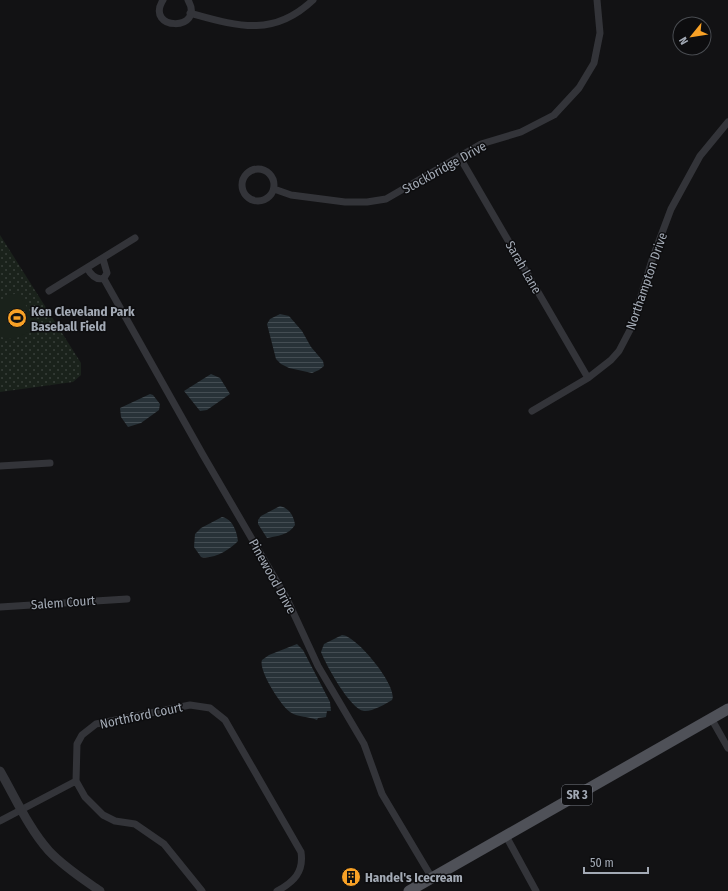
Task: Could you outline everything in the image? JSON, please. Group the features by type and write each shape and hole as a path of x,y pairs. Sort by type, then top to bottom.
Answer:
{"main road":[{"name":"SR 3","path":"409,891 728,708"}],"street":[{"path":"163,0 160,12 162,17 169,24 180,24 188,18 190,13 188,0"},
{"path":"190,13 234,25 253,27 272,24 290,16 313,0"},
{"name":"Stockbridge Drive","path":"274,190 298,196 344,202 367,202 386,199 481,144 521,132 554,115 579,88 594,63 600,33 597,0"},
{"name":"Northampton Drive","path":"532,411 588,378 611,360 626,341 652,257 671,209 700,156 728,122"},
{"name":"Sarah Lane","path":"459,156 588,378"},
{"path":"262,170 270,175 274,184 274,190 263,200 252,200 245,193 243,183 248,174 252,171 262,170"},
{"path":"48,291 135,238"},
{"name":"Pinewood Drive","path":"102,259 107,273 104,279"},
{"name":"Pinewood Drive","path":"87,268 95,278 104,279"},
{"name":"Pinewood Drive","path":"104,279 203,455 287,599 318,666 364,744 382,794 432,878"},
{"path":"0,466 50,463"},
{"name":"Salem Court","path":"0,607 127,598"},
{"name":"Northford Court","path":"76,780 77,744 82,735 96,724 190,705 210,708 225,720 300,852 301,868 298,875 293,882 277,891"},
{"path":"711,718 728,748"},
{"path":"0,771 39,838 49,851 61,862 100,891"},
{"path":"0,822 76,780 85,797 103,815 115,821 135,824 164,844 202,891"},
{"path":"506,836 536,891"}],"shaded area":[{"path":"0,235 81,363 81,375 73,382 0,392"},
{"name":"Ken Cleveland Park Baseball Field","path":"15,294 21,298 36,321 26,333 10,339 0,336 0,301 7,295"},
{"path":"280,314 289,316 302,331 311,347 323,361 324,366 319,370 312,373 289,368 281,364 276,359 267,324 270,319"},
{"path":"211,374 220,378 230,394 207,410 200,411 184,391"},
{"path":"150,394 153,395 160,404 159,410 141,423 128,427 121,417 120,408"},
{"path":"280,506 290,513 294,519 295,525 286,533 267,538 258,524 258,520 261,516"},
{"path":"222,517 226,518 232,523 237,534 238,541 221,553 206,558 201,557 194,547 195,534 201,528"},
{"path":"342,635 357,643 375,663 389,684 392,693 392,700 382,706 367,711 358,708 352,703 339,686 321,652 324,644"},
{"path":"297,644 303,650 330,702 331,711 327,711 326,717 318,718 317,720 290,712 276,696 263,672 262,660 269,655"}],"place":[{"name":"Ken Cleveland Park Baseball Field","path":"17,318"},
{"name":"Handel's Icecream","path":"351,877"}]}
